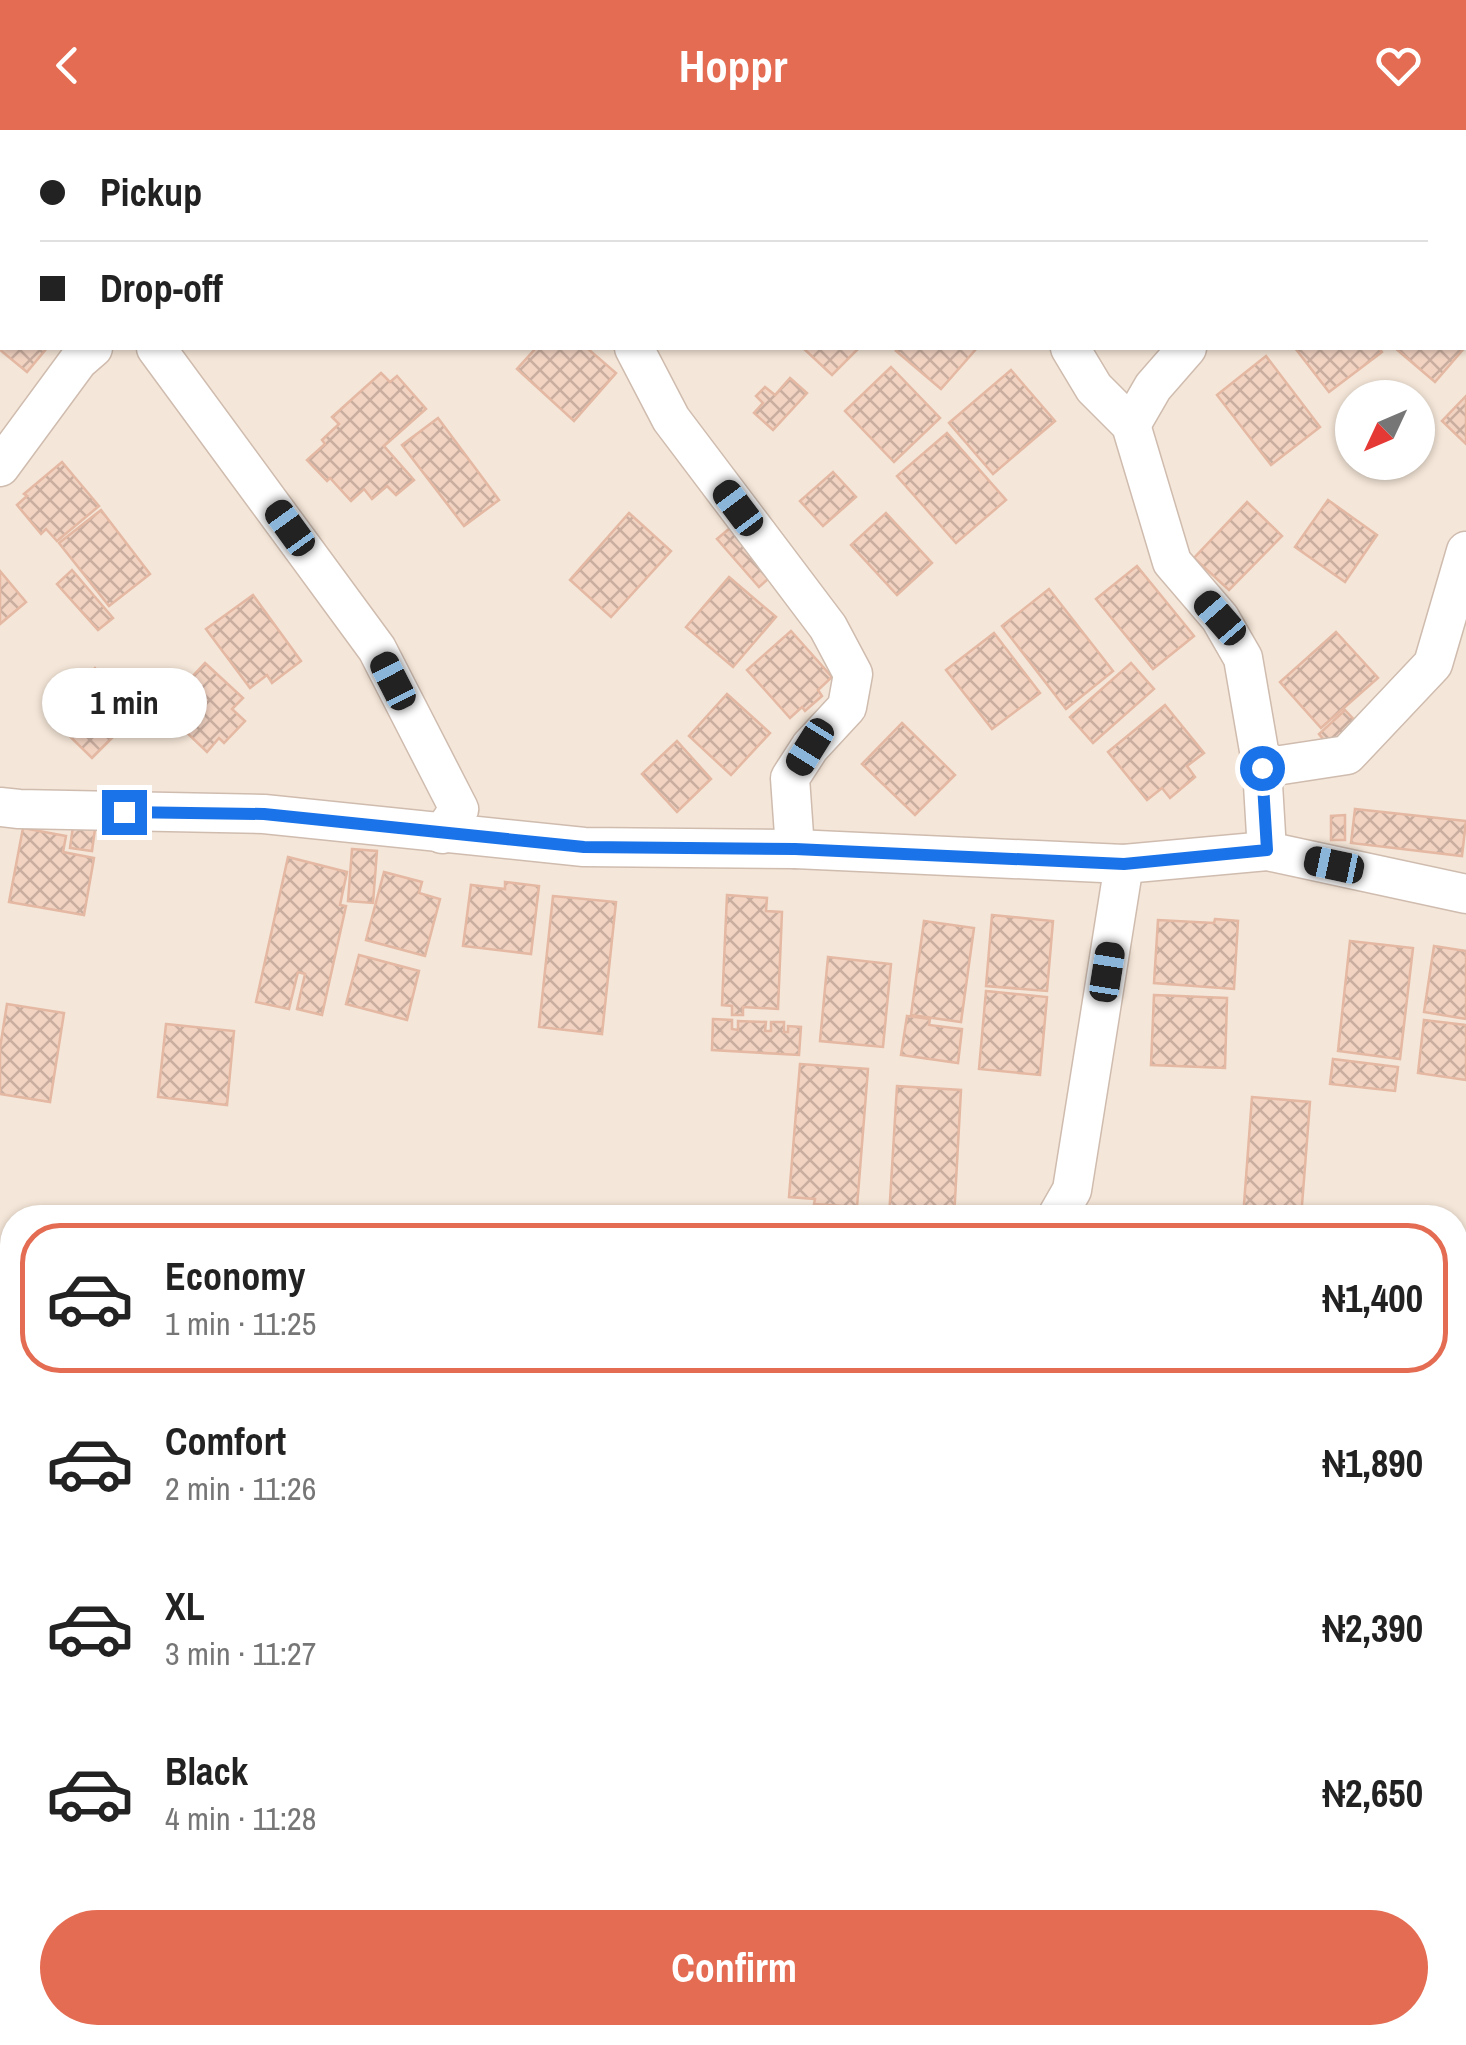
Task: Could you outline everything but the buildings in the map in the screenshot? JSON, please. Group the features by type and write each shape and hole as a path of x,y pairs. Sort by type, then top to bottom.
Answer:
{"street":[{"path":"0,467 78,361 91,350"},
{"path":"157,350 376,649 459,809 442,834"},
{"path":"635,350 671,419 828,627 853,674 846,707 810,747 790,778 795,849"},
{"path":"1071,350 1094,388 1132,425 1172,562 1220,618 1243,658 1262,768 1267,850"},
{"path":"1132,425 1153,388 1185,350"},
{"path":"1262,768 1347,755 1433,664 1466,551"},
{"path":"6,815 264,814 584,847 795,849 1124,864 1267,850 1466,894"},
{"path":"1072,1205 1124,864"}],"shaded area":[{"path":"0,350 1466,350 1466,1205 0,1205"}],"route":[{"path":"124,812 264,814 584,847 795,849 1124,864 1267,850 1262,768"}]}
